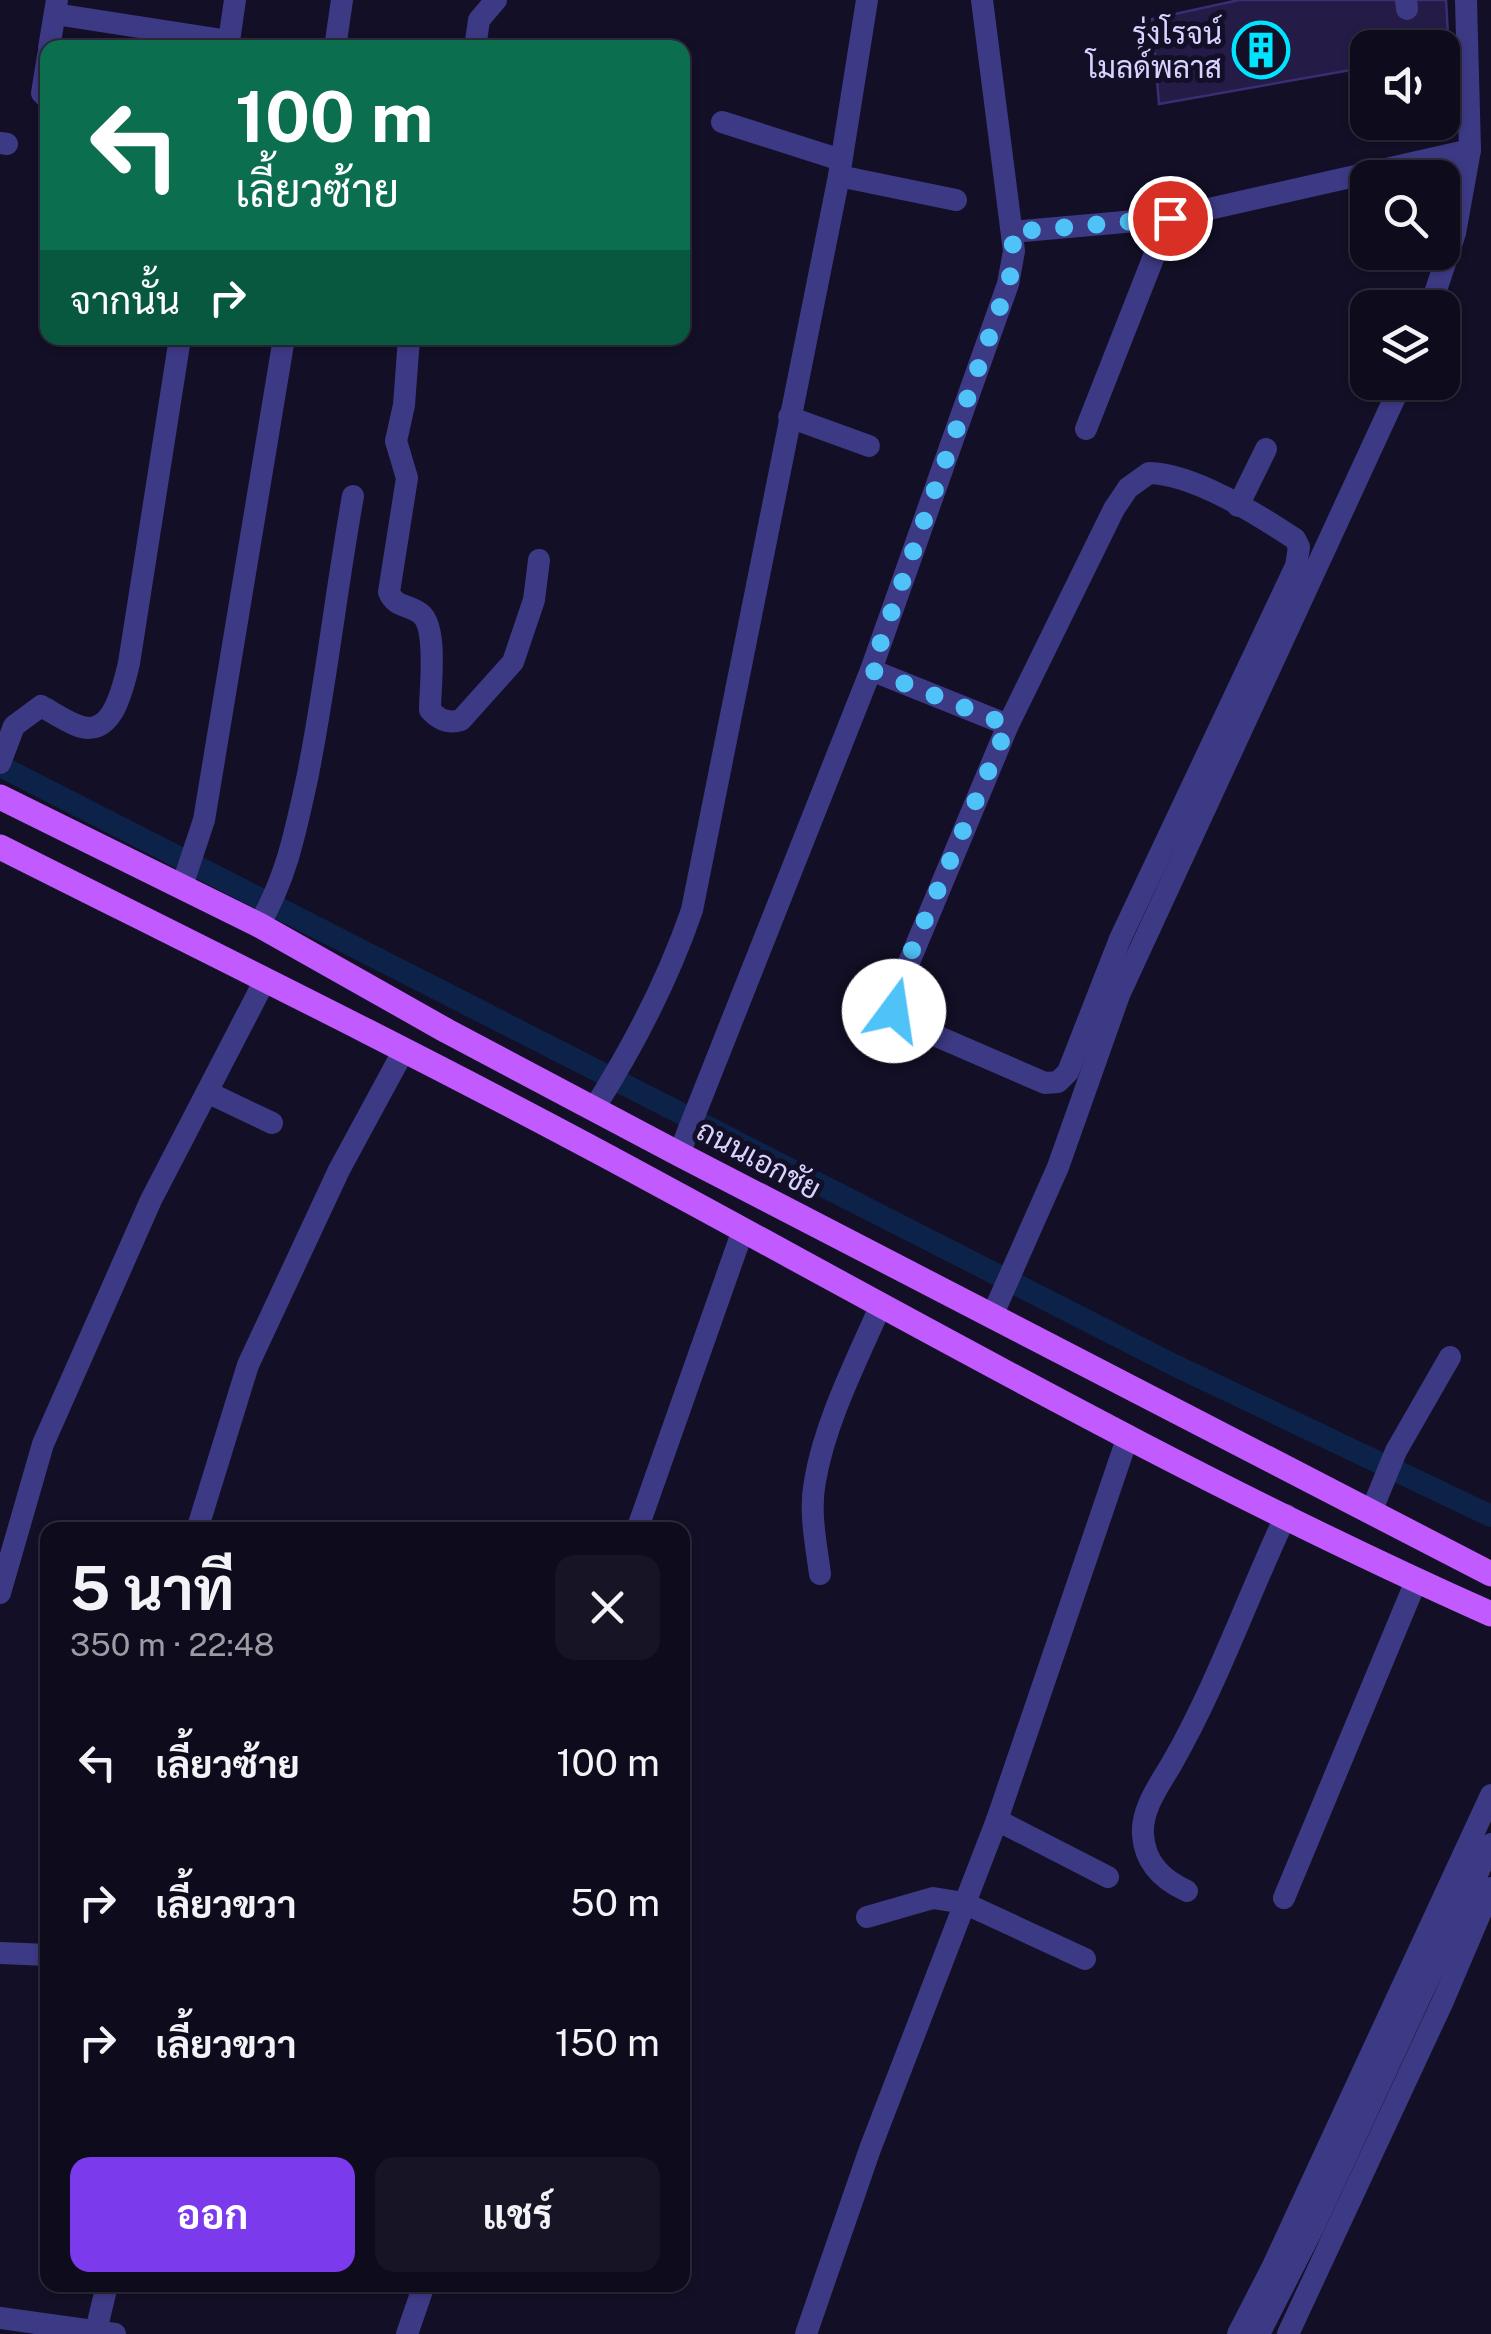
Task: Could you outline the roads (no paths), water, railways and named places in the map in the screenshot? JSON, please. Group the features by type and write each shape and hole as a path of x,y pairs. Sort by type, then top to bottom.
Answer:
{"main road":[{"name":"ถนนเอกชัย","path":"0,797 259,925 447,1031 679,1154 996,1306 1491,1574"},
{"path":"0,847 404,1050 1128,1436 1416,1581 1491,1614"}],"street":[{"path":"229,40 235,0"},
{"path":"335,40 342,0"},
{"path":"475,40 479,20 496,0"},
{"path":"595,1107 678,950 692,910 840,168 867,0"},
{"path":"679,1154 871,670 1014,262 982,0"},
{"path":"1436,290 1463,204 1470,150 1466,0"},
{"path":"50,40 56,7 124,36 176,40"},
{"path":"722,122 840,168 956,200"},
{"path":"1012,232 1170,218 1470,150"},
{"path":"1086,429 1170,218"},
{"path":"0,763 14,726 40,706 80,728 108,719 120,701 130,662 179,345"},
{"path":"182,886 204,820 283,345"},
{"path":"408,345 404,405 396,442 407,478 389,592 397,604 420,613 430,628 430,710 437,717 451,723 461,720 513,662 534,600 539,560"},
{"path":"996,1306 1058,1167 1119,995 1394,400"},
{"path":"790,417 870,446"},
{"path":"1238,506 1266,449"},
{"path":"1142,476 1173,476 1238,506 1295,539 1299,547 1296,566 1120,939 1068,1072 1058,1082 1044,1084 904,1022 892,1003 1008,725 1114,509 1142,476"},
{"path":"259,925 289,863 323,699 336,587 353,496"},
{"path":"871,670 1008,725"},
{"path":"0,1593 43,1444 151,1200 265,980"},
{"path":"199,1522 248,1365 339,1170 404,1050"},
{"path":"207,1092 272,1123"},
{"path":"640,1522 743,1230"},
{"path":"820,1574 812,1518 814,1482 825,1443 880,1307"},
{"path":"1371,1512 1396,1452 1450,1358"},
{"path":"806,2334 870,2149 997,1820 1128,1436"},
{"path":"1187,1891 1164,1881 1149,1860 1143,1833 1150,1802 1194,1724 1286,1515"},
{"path":"1284,1898 1416,1581"},
{"path":"1238,2334 1281,2250 1491,1795"},
{"path":"997,1820 1108,1877"},
{"path":"1260,2334 1491,1844"},
{"path":"1288,2334 1444,2001 1491,1888"},
{"path":"867,1917 932,1898 964,1903 1085,1959"},
{"path":"0,1952 40,1954"},
{"path":"0,2318 105,2332 108,2292"},
{"path":"407,2334 422,2292"}],"waterway":[{"path":"0,766 1174,1365 1491,1516"}],"place":[{"name":"รุ่งโรจน์ โมลด์พลาส","path":"1261,50"}]}
